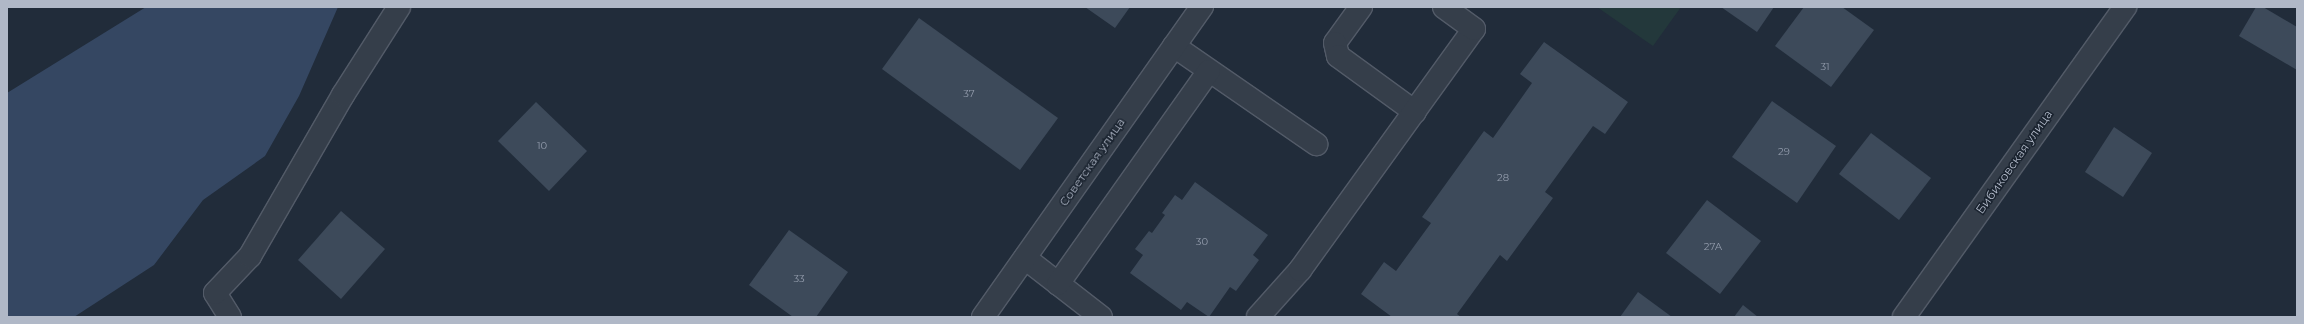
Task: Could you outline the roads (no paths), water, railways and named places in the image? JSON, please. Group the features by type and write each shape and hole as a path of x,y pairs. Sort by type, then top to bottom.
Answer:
{"street":[{"path":"230,317 215,293 250,256 343,95 399,7"},
{"name":"Советская улица","path":"983,317 1202,7"},
{"path":"1361,7 1336,43 1338,56 1415,112"},
{"path":"1258,317 1300,270 1474,29 1444,7"},
{"name":"Бибиковская улица","path":"1904,317 2125,7"},
{"path":"1174,46 1316,144"},
{"path":"1058,284 1209,70"},
{"path":"1025,258 1101,317"}],"water":[{"path":"146,7 338,7 299,96 265,156 203,200 154,265 74,317 7,317 7,93"}]}
